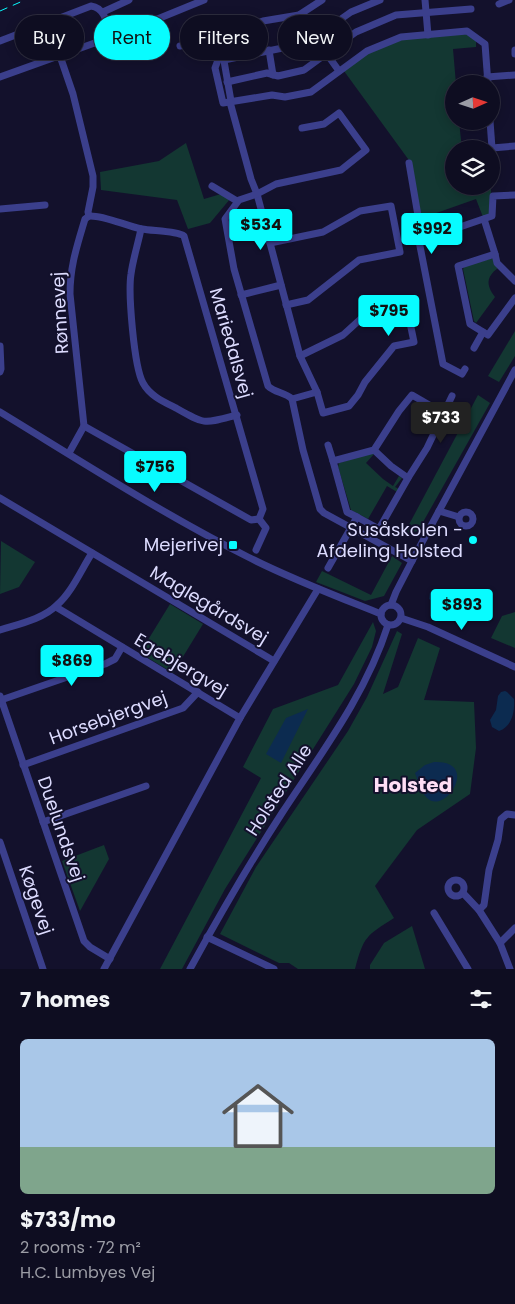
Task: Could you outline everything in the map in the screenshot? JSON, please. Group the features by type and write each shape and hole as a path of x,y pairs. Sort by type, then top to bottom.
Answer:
{"street":[{"path":"103,12 129,0"},
{"path":"166,15 204,0"},
{"path":"299,15 322,0"},
{"path":"347,15 380,0"},
{"path":"425,0 428,35"},
{"path":"498,4 509,0"},
{"path":"0,40 91,6 98,7 104,15"},
{"path":"352,36 362,29 396,16 471,9"},
{"path":"218,60 215,68 223,104 231,101 272,95 285,97 311,92 367,51 401,37 467,31 485,44 487,75"},
{"path":"273,74 269,50 278,48"},
{"path":"0,77 49,60"},
{"name":"Rønnevej","path":"61,60 73,94 94,187 88,212 89,216 85,219 72,260 70,277 70,294 84,426"},
{"path":"224,60 231,101 251,179 257,194 300,356 317,392 323,413 349,406 365,382 394,346 414,342 405,299 376,305 343,335 300,356"},
{"path":"228,82 267,73 278,76 304,70 318,60"},
{"path":"331,60 339,71"},
{"path":"500,78 515,75"},
{"path":"302,128 324,124 339,113 366,150 340,170 276,184 257,194 237,201 225,219 234,269 268,386 273,390 288,395 292,399 303,450 320,509 350,528 412,561"},
{"path":"491,130 492,148 515,146"},
{"path":"409,163 422,239 419,241 443,364 462,374 465,369"},
{"path":"212,186 237,201"},
{"path":"422,239 492,216 493,196 515,195"},
{"path":"0,209 45,205"},
{"path":"270,243 323,232 360,211 391,206 400,252 358,260 308,300 286,305"},
{"name":"Mariedalsvej","path":"89,216 141,229 180,233 184,236 263,510 259,519 266,528 256,550"},
{"path":"484,219 497,263 515,280"},
{"path":"141,229 129,288 138,371 144,384 156,398 201,422 210,422 237,415"},
{"path":"495,254 458,266 470,324 488,335 515,298"},
{"path":"241,295 281,285"},
{"path":"474,348 483,332"},
{"path":"0,346 0,372"},
{"path":"391,605 412,561 515,370"},
{"path":"292,399 317,392"},
{"path":"333,462 374,450 399,411 412,396 443,412"},
{"path":"328,445 347,512 379,529 408,478 428,448 452,396"},
{"path":"0,412 170,515 249,557 318,589 381,614"},
{"path":"69,453 84,426 251,520 259,519"},
{"path":"374,450 391,466 408,478"},
{"name":"Maglegårdsvej","path":"0,498 274,661"},
{"path":"439,511 459,518"},
{"path":"328,568 357,517"},
{"path":"0,630 33,619 56,607 63,600 92,553"},
{"path":"104,969 240,718 318,589"},
{"path":"391,605 399,609 401,618 395,625 388,625 382,621 381,614 383,608 391,605"},
{"name":"Egebjergvej","path":"56,607 240,718"},
{"path":"401,618 428,627 515,667"},
{"name":"Holsted Alle","path":"190,969 250,862 355,700 377,656 388,625"},
{"path":"1,698 105,664 115,659 122,647"},
{"name":"Horsebjergvej","path":"23,765 183,708 198,692"},
{"name":"Duelundsvej","path":"1,698 84,941 90,948 110,958"},
{"path":"43,822 146,786"},
{"path":"479,910 484,905 489,870 498,840 501,819 507,814 515,815"},
{"name":"Køgevej","path":"0,842 43,969"},
{"path":"463,893 479,910 500,943 510,969"},
{"path":"434,913 468,969"},
{"path":"500,943 515,928"},
{"path":"207,937 274,969"}],"green space":[{"path":"466,34 476,40 476,47 453,49 455,75 445,75 445,130 460,130 461,140 445,140 445,195 491,195 491,214 483,217 476,199 425,217 427,236 423,230 411,163 344,71 367,53 404,39"},
{"path":"186,143 204,199 221,194 230,199 210,223 188,229 177,200 101,190 100,172 159,161"},
{"path":"493,258 498,268 489,278 489,285 495,297 476,323 463,269 465,266"},
{"path":"515,331 515,356 499,382 488,376"},
{"path":"478,395 490,403 418,531 404,534"},
{"path":"374,454 366,463 383,479 393,486 399,476 402,478 395,487 399,489 397,492 387,486 368,519 351,510 338,467 339,463"},
{"path":"1,541 35,562 19,587 0,594"},
{"path":"392,556 402,563 384,596 365,601 316,582 322,571 371,595"},
{"path":"170,604 203,624 173,673 140,653"},
{"path":"515,612 515,648 491,638 502,616"},
{"path":"373,622 376,631 372,647 354,684 225,889 182,969 160,969 261,778 243,767 273,709 338,685"},
{"path":"397,631 402,634 383,694 398,687 418,638 440,648 424,700 474,702 476,748 470,794 417,830 375,886 394,918 367,938 355,969 298,969 289,963 279,963 220,934 256,867 348,731 367,697"},
{"path":"104,845 109,859 80,911 62,861"},
{"path":"412,926 425,969 370,969 370,965 384,943"}],"water":[{"path":"441,589 445,591 441,601 435,602 429,599 430,592"},
{"path":"505,691 514,699 514,709 510,722 499,731 492,727 490,720 496,710 498,696 501,692"},
{"path":"308,709 281,763 266,754 286,718"},
{"path":"434,762 448,764 455,769 457,777 455,786 450,794 442,800 434,802 425,796 415,773 425,765"}],"railway":[{"path":"0,11 25,0"}],"place":[{"name":"Susåskolen - Afdeling Holsted","path":"473,540"},
{"name":"Mejerivej","path":"233,545"}],"district":[{"name":"Holsted","path":"413,785"}]}
